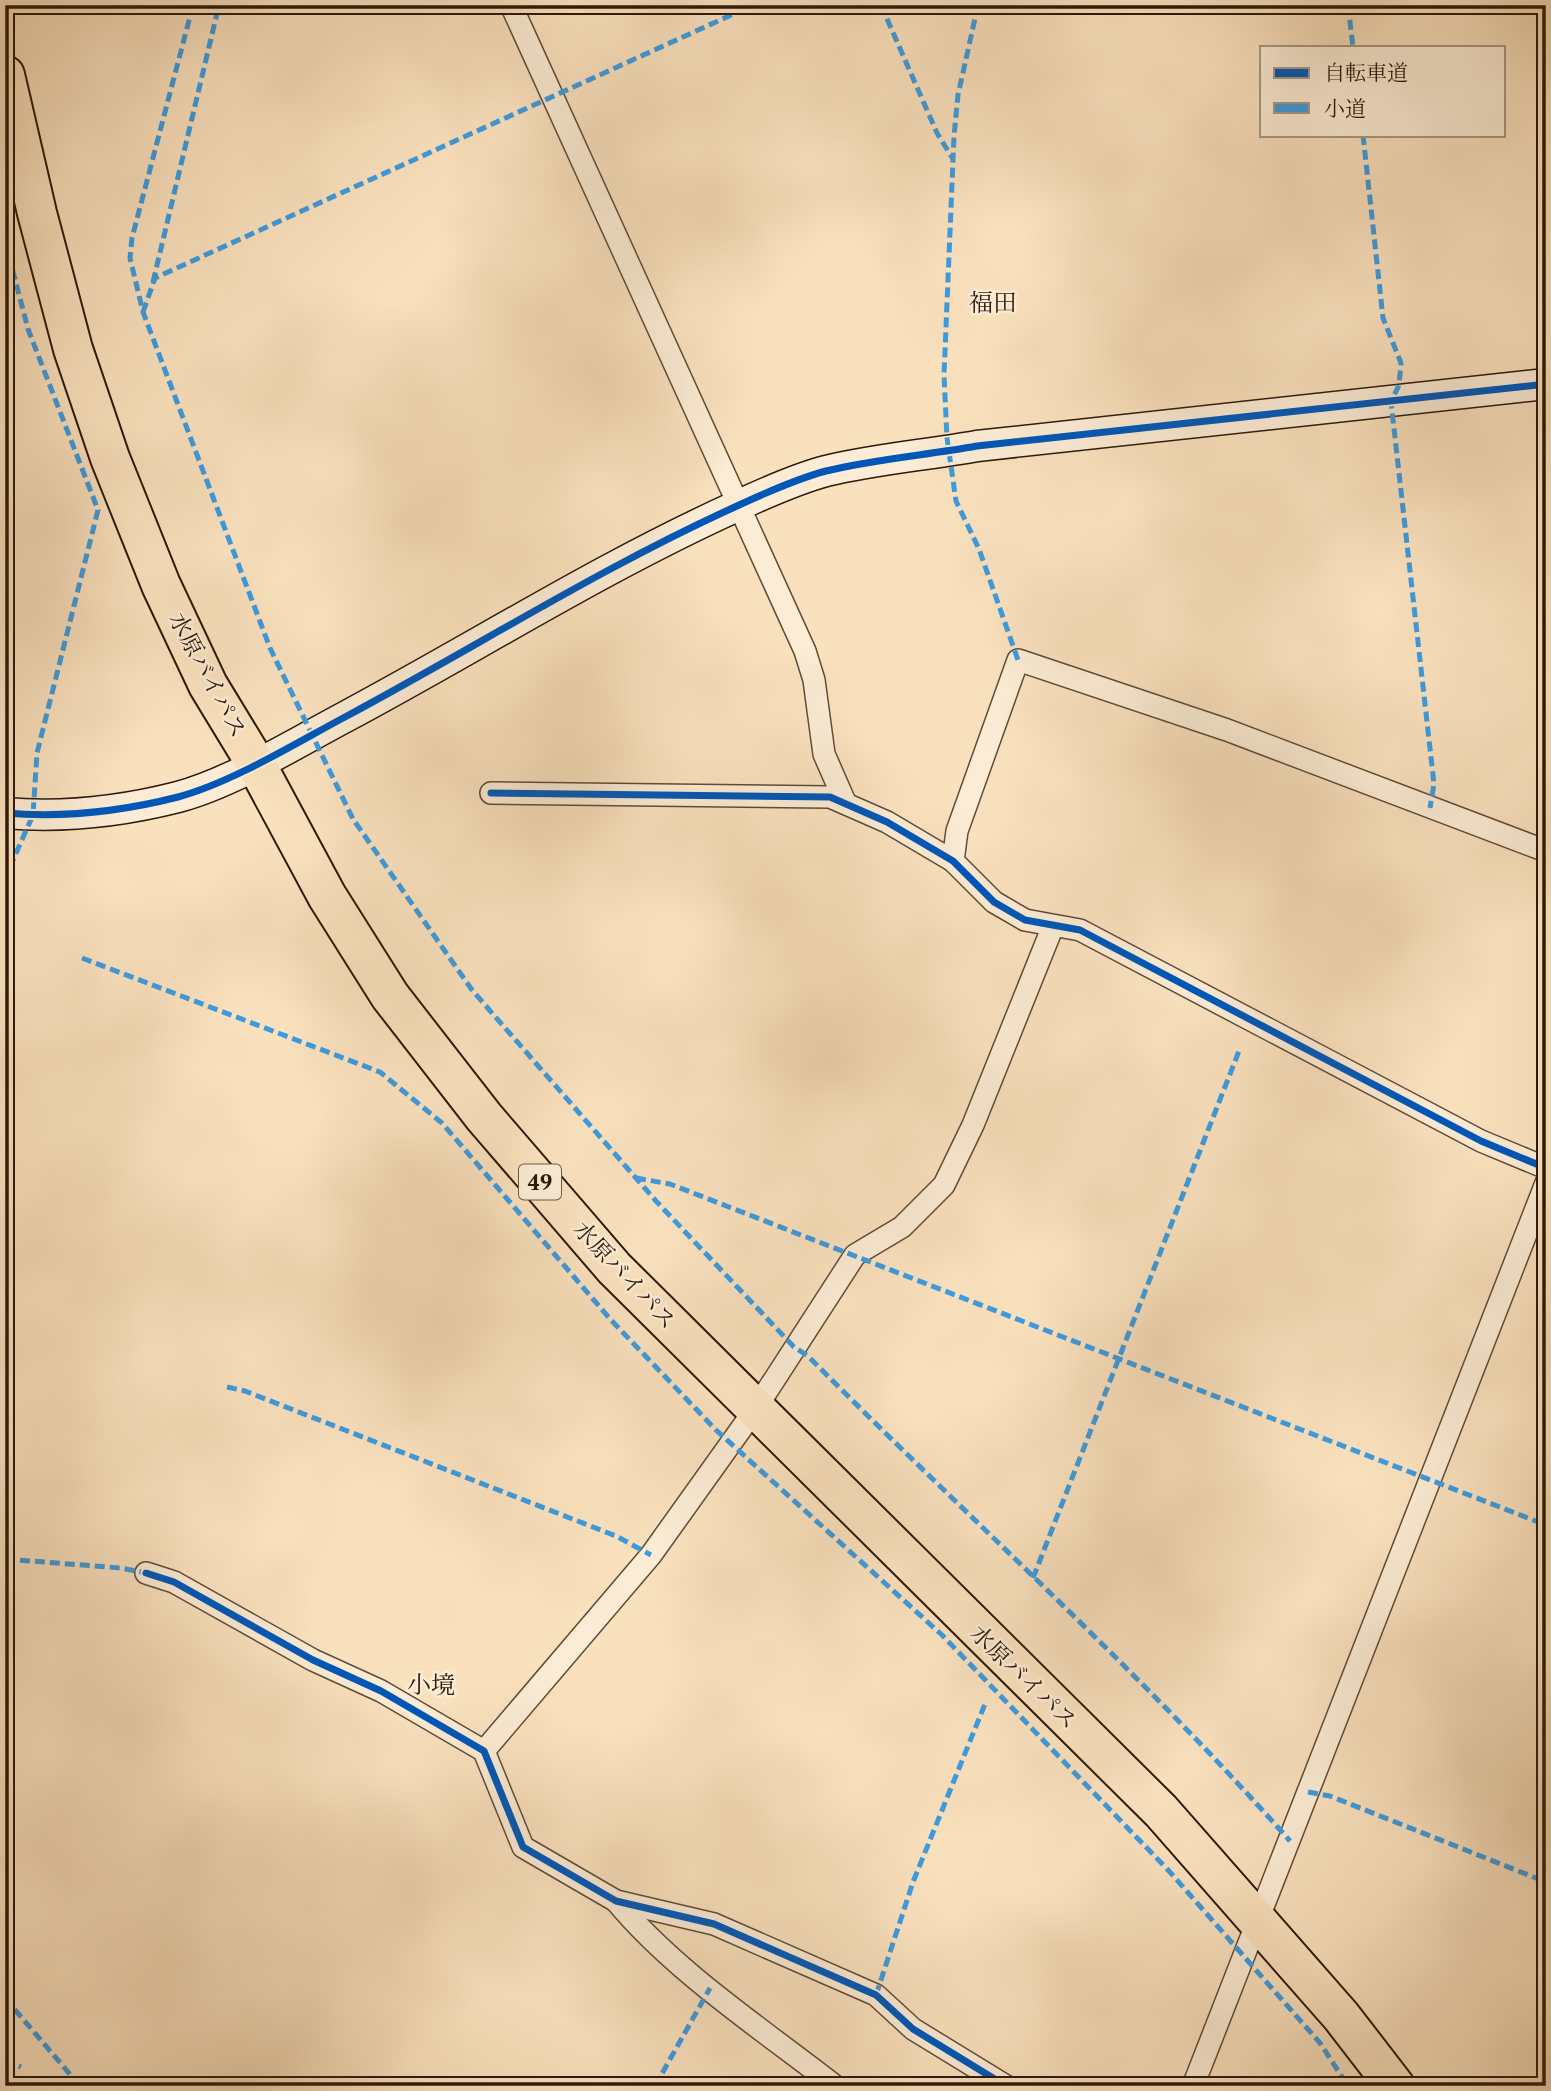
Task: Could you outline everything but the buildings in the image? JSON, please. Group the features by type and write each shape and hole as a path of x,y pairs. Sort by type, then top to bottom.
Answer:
{"highway":[{"name":"水原バイパス","path":"5,75 37,213 74,349 110,458 161,585 202,672 256,764 327,896 398,1007 484,1117 614,1268 1161,1811 1341,2017 1395,2086"}],"street":[{"path":"511,5 805,651 814,681 824,754 845,802"},
{"path":"12,814 109,811 181,796 256,764 436,668 583,584 737,506 822,472 896,457 1546,384"},
{"path":"953,861 957,831 1018,660 1227,730 1546,851"},
{"path":"491,793 830,797 845,802 953,861 994,902 1025,920 1080,930 1481,1141 1546,1168"},
{"path":"484,1751 650,1555 755,1408 855,1255 902,1227 944,1185 978,1112 1053,926"},
{"path":"1193,2086 1546,1183"},
{"path":"146,1573 174,1582 313,1660 381,1690 484,1751 523,1847 616,1901 714,1924 876,1995 913,2029 1006,2086"},
{"path":"616,1901 634,1923 701,1980 835,2086"}],"marked path":[{"path":"193,5 132,238 130,258 143,312 270,648 353,819 472,990 656,1201 794,1347 808,1356 1113,1655 1290,1841"},
{"path":"153,282 219,5"},
{"path":"143,312 155,278 753,5"},
{"path":"881,5 937,133 953,159"},
{"path":"978,5 958,95 954,136 944,375 947,438 956,501 979,549 1018,660"},
{"path":"1348,5 1353,46"},
{"path":"1363,136 1383,318 1401,363 1399,385 1391,402 1434,784 1430,808"},
{"path":"5,241 28,329 98,510 37,753 33,815 5,878"},
{"path":"82,958 380,1072 442,1123 611,1320 716,1430 942,1635 1169,1871 1320,2043 1348,2086"},
{"path":"1033,1578 1239,1051"},
{"path":"636,1178 670,1184 1546,1525"},
{"path":"227,1387 245,1391 616,1536 651,1555"},
{"path":"5,1559 121,1568 146,1573"},
{"path":"876,1995 913,1882 985,1704"},
{"path":"1308,1792 1330,1796 1546,1882"},
{"path":"655,2086 710,1988"},
{"path":"5,1998 80,2086"},
{"path":"5,2060 21,2067"}],"cycle path":[{"path":"5,813 49,815 114,810 178,797 220,782 285,750 637,555 758,496 826,471 977,446 1546,384"},
{"path":"491,793 830,797 887,822 953,861 994,902 1025,920 1080,930 1481,1141 1546,1168"},
{"path":"146,1573 174,1582 313,1660 381,1691 484,1751 523,1847 616,1901 714,1924 876,1995 913,2029 1006,2086"}],"district":[{"name":"福田","path":"993,302"},
{"name":"小境","path":"431,1684"}]}
